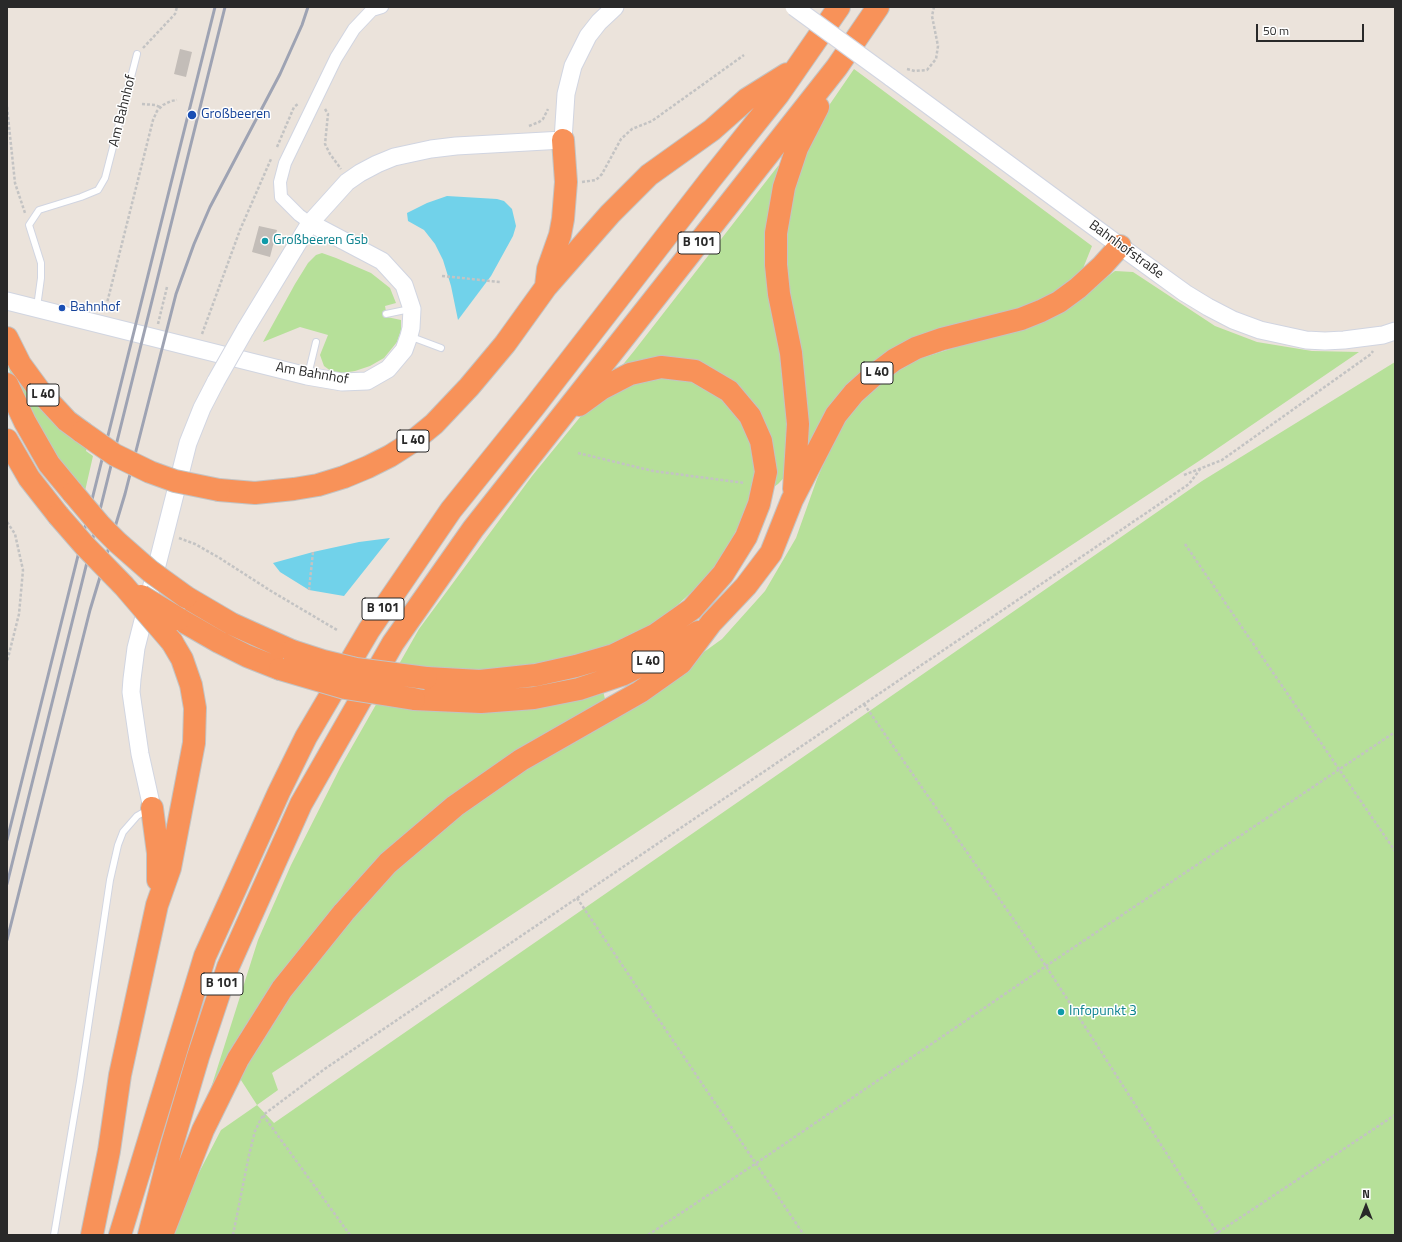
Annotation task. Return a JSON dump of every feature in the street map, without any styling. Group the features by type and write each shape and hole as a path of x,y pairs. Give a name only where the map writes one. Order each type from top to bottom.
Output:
{"highway":[{"name":"B 101","path":"120,1235 204,956 279,792 306,737 368,630 451,510 534,407 710,180 778,95 839,7"},
{"name":"B 101","path":"149,1235 171,1148 191,1080 228,967 301,804 393,643 473,529 837,67 878,7"},
{"path":"792,500 798,424 791,353 779,294 776,265 776,233 784,187 797,148 837,67"},
{"path":"546,287 610,214 649,175 712,130 747,99 797,68"},
{"name":"L 40","path":"10,344 20,364 42,394 67,421 115,455 150,472 175,481 219,490 255,492 294,489 318,485 344,477 390,456 412,442 434,424 452,407 505,344 546,287 548,269 560,235 563,219 566,182 563,140"},
{"name":"L 40","path":"7,440 29,478 58,515 85,546 124,586 219,642 247,656 280,669 345,688 414,699 481,702 534,698 579,689 624,674 669,651 711,623 746,586 771,553 792,500 836,415 854,393 894,360 916,348 942,339 1021,319 1059,302 1078,288 1102,266 1120,246"},
{"path":"7,384 25,422 49,464 73,493 100,525 117,542 150,571 186,598 232,624 292,650 323,661 385,674 426,678 480,681 536,675 576,666 614,655 655,635 692,609 723,574 746,537 759,504 766,472 761,441 750,416 730,391 695,371 661,367 630,374 601,389 560,418"},
{"path":"92,1235 109,1151 120,1075 157,905 170,868 193,753 195,732 195,708 191,685 182,660 172,642 124,586"},
{"path":"162,1235 204,1130 238,1059 282,989 344,912 388,863 455,806 521,760 640,692 681,663 711,623"},
{"path":"152,808 158,853 157,905"}],"main road":[{"name":"L 40","path":"563,140 566,94 574,66 588,36 599,22 615,7"},
{"name":"Bahnhofstraße","path":"794,7 896,73 1120,246 1208,308 1233,320 1260,330 1306,340 1325,341 1389,333"},
{"path":"152,808 140,754 131,692 132,678 136,648 188,443 202,408 216,381 310,223 347,182 366,170 394,157 431,149 456,146 563,140"},
{"name":"Am Bahnhof","path":"7,301 307,376 342,382 368,381 388,369 404,350 410,336 412,309 404,285 382,261 310,223"}],"street":[{"name":"Am Bahnhof","path":"310,223 299,215 281,197 280,182 285,163 336,58 354,29 372,10 382,7"}],"lane":[{"name":"Am Bahnhof","path":"29,225 39,210 85,196 98,190 105,178 137,54"},
{"path":"29,225 41,263 41,278 36,309"},
{"path":"386,314 412,309"},
{"path":"410,336 441,348"},
{"path":"307,376 316,342"},
{"path":"54,1235 80,1081 110,880 118,844 123,832 137,816 152,808"}],"path":[{"path":"137,54 175,14 177,7"},
{"path":"896,73 927,70 936,59 938,46 932,16 934,7"},
{"path":"589,182 596,180 602,174 621,139 632,129 652,121 744,55"},
{"path":"104,317 151,126 160,107 168,102 177,100"},
{"path":"524,127 539,122 543,118 546,114 549,102"},
{"path":"275,150 294,107 300,103 314,103 323,106 328,114 325,144 341,169"},
{"path":"142,104 160,107"},
{"path":"7,107 9,139 15,183 29,225"},
{"path":"200,340 240,230 272,158"},
{"path":"442,276 500,282"},
{"path":"156,330 167,287"},
{"path":"1184,475 1222,460 1350,370 1371,354 1389,333"},
{"path":"578,453 653,471 763,485"},
{"path":"233,1235 255,1131 263,1115 326,1068 1189,484 1201,468"},
{"path":"7,522 15,534 23,570 19,614 7,662"},
{"path":"165,533 195,544 337,630"},
{"path":"1185,544 1395,851"},
{"path":"309,590 312,552"},
{"path":"864,704 1046,966 1218,1234"},
{"path":"648,1235 756,1164 1046,966 1395,732"},
{"path":"577,898 804,1235"},
{"path":"263,1115 350,1235"},
{"path":"1214,1235 1218,1234 1395,1115"}],"green space":[{"path":"854,69 1092,246 1082,271 1067,285 1029,307 921,336 778,484 750,504 715,571 663,618 594,654 605,699 416,829 204,1110 258,940 291,865 341,766 419,629 532,476 634,351 778,166 802,157 819,120"},
{"path":"322,253 371,273 390,288 396,303 385,306 387,317 401,320 401,330 397,342 384,358 370,366 355,371 335,374 324,366 320,355 328,335 300,327 263,342 308,263 316,255"},
{"path":"1115,271 1133,272 1215,326 1257,342 1312,351 1359,352 1202,459 272,1073 278,1090 257,1105 239,1077 279,1007 352,915 424,843 516,774 661,683 722,639 765,591 796,538 817,479 841,423 882,381 918,359 960,346 1028,329 1061,312"},
{"path":"7,359 87,447 86,451 93,456 85,491 59,462 17,388 7,365"},
{"path":"1395,362 1395,1235 171,1235 176,1217 221,1130 257,1105 274,1123 1202,481"}],"water":[{"path":"447,196 497,199 504,201 512,209 516,226 513,236 491,276 458,320 451,286 443,260 435,244 424,230 408,221 407,213 427,203"},
{"path":"390,538 344,596 309,590 280,572 273,563 359,542"}],"building":[{"path":"180,49 192,52 186,77 174,74"},
{"name":"Großbeeren Gsb","path":"259,226 277,230 270,257 252,252"}],"railway":[{"path":"7,840 215,7"},
{"path":"7,884 225,7"},
{"path":"7,940 90,610 125,494 176,294 194,244 210,207 280,74 302,25 308,7"}],"place":[{"name":"Großbeeren","path":"192,115"},
{"name":"Großbeeren Gsb","path":"265,241"},
{"name":"Bahnhof","path":"62,308"},
{"name":"Infopunkt 3","path":"1061,1012"}]}
